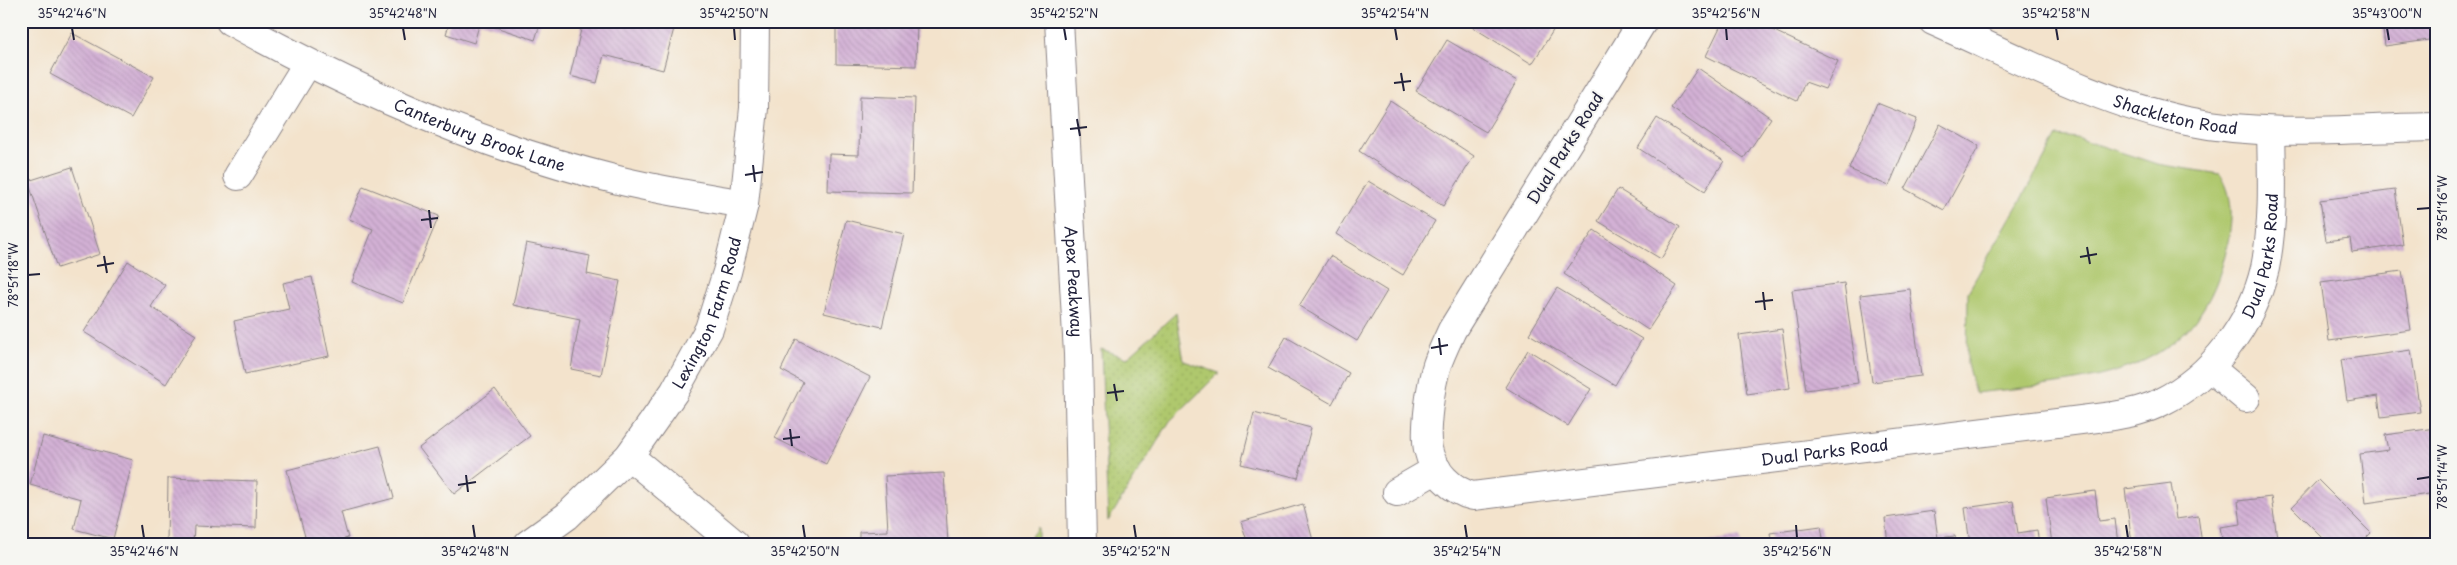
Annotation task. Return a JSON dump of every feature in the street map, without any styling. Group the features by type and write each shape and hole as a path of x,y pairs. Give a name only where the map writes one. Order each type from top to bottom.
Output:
{"street":[{"name":"Canterbury Brook Lane","path":"230,21 307,64 435,121 511,149 614,179 744,204"},
{"name":"Lexington Farm Road","path":"528,544 567,516 629,456 674,392 709,329 728,272 744,204 754,108 755,21"},
{"name":"Apex Peakway","path":"1058,21 1078,354 1082,544"},
{"name":"Dual Parks Road","path":"1642,21 1452,330 1436,366 1428,413 1428,449 1437,470 1450,487 1461,493 1473,496 2113,416 2160,403 2187,388 2210,368 2244,323 2264,268 2270,226 2271,130"},
{"name":"Shackleton Road","path":"1933,21 2086,88 2138,108 2188,121 2271,130 2436,127"},
{"path":"238,176 307,64"},
{"path":"2210,368 2246,398"},
{"path":"629,456 735,544"},
{"path":"1397,492 1437,470"}],"green space":[{"path":"2057,136 2077,138 2157,164 2220,174 2229,193 2231,213 2231,224 2225,255 2210,297 2188,328 2161,351 2128,367 2093,378 1975,393 1967,364 1968,292"},
{"path":"1176,313 1184,361 1219,373 1170,421 1108,521 1101,349 1127,358"},
{"path":"1038,527 1038,544 1025,544"}],"building":[{"path":"450,21 541,21 535,40 480,22 474,43 446,34"},
{"path":"583,21 676,21 663,70 604,55 597,83 570,76"},
{"path":"864,21 917,21 916,66 836,64 836,24 864,24"},
{"path":"1467,21 1559,21 1532,64 1466,23"},
{"path":"1723,21 1753,21 1838,61 1825,89 1805,82 1797,101 1706,56"},
{"path":"2382,21 2436,21 2436,39 2385,46"},
{"path":"72,33 154,77 131,118 50,74"},
{"path":"1447,40 1517,81 1486,132 1416,91"},
{"path":"1698,68 1771,118 1744,158 1671,108"},
{"path":"860,96 915,98 912,193 828,191 829,154 859,155"},
{"path":"1390,101 1474,156 1443,206 1359,151"},
{"path":"1877,103 1917,119 1889,186 1849,169"},
{"path":"1657,118 1724,161 1705,191 1638,148"},
{"path":"1940,124 1979,146 1944,210 1905,189"},
{"path":"72,167 100,254 57,268 28,181"},
{"path":"1368,181 1435,221 1403,275 1336,234"},
{"path":"363,186 439,216 403,303 352,282 373,229 349,219"},
{"path":"1618,189 1680,227 1661,259 1598,221"},
{"path":"2395,190 2403,245 2352,252 2350,238 2326,241 2320,200"},
{"path":"846,220 904,234 882,327 824,313"},
{"path":"1594,230 1677,286 1648,330 1564,274"},
{"path":"526,243 590,256 587,274 620,281 601,375 571,369 580,319 513,305"},
{"path":"1330,256 1387,291 1357,341 1299,306"},
{"path":"128,261 165,285 151,307 196,335 166,384 84,332"},
{"path":"2402,271 2411,330 2329,341 2321,282"},
{"path":"312,277 329,356 245,374 234,321 289,309 283,283"},
{"path":"1844,283 1858,383 1806,390 1792,290"},
{"path":"1557,288 1642,339 1615,385 1529,334"},
{"path":"1910,289 1921,376 1872,382 1860,295"},
{"path":"1782,329 1790,388 1747,394 1739,335"},
{"path":"1286,337 1349,373 1332,404 1268,368"},
{"path":"796,339 870,377 826,464 775,438 803,382 781,370"},
{"path":"1528,350 1591,389 1568,426 1505,387"},
{"path":"2411,350 2420,412 2381,417 2378,396 2347,401 2341,360"},
{"path":"495,389 530,436 454,494 419,448"},
{"path":"1254,413 1311,428 1298,478 1241,464"},
{"path":"2435,428 2436,493 2366,503 2360,454 2388,450 2385,435"},
{"path":"43,436 133,460 113,539 74,529 81,499 30,485"},
{"path":"380,446 394,498 341,512 348,538 326,544 307,544 287,470"},
{"path":"944,473 948,544 859,544 859,532 888,531 885,476"},
{"path":"168,478 257,481 256,528 194,526 193,544 167,544"},
{"path":"2318,480 2371,533 2360,544 2329,544 2292,507"},
{"path":"2171,483 2176,519 2198,516 2202,544 2132,544 2125,489"},
{"path":"2095,491 2099,521 2115,519 2118,544 2052,544 2046,498"},
{"path":"2271,497 2278,544 2223,544 2220,527 2241,524 2238,501"},
{"path":"2013,501 2018,533 2037,530 2039,544 1970,544 1965,508"},
{"path":"1303,504 1314,544 1248,544 1241,522"},
{"path":"1934,511 1938,538 1955,536 1956,544 1888,544 1885,518"},
{"path":"1821,526 1824,544 1772,544 1770,533"},
{"path":"1740,537 1741,544 1701,544 1701,543"}]}
